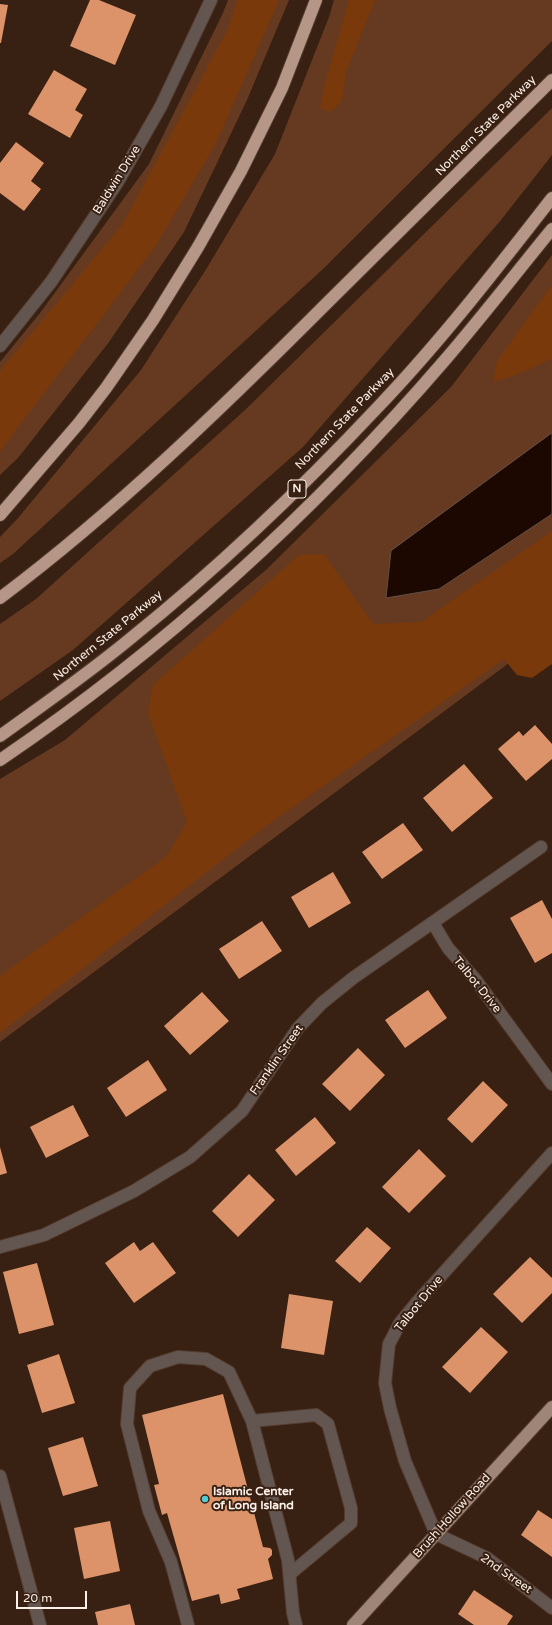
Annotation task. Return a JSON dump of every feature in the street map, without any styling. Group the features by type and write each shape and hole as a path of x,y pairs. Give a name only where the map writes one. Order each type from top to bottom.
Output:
{"highway":[{"path":"0,515 79,423 106,388 154,320 195,253 260,133 282,88 316,0"},
{"name":"Northern State Parkway","path":"0,598 91,524 156,467 217,410 280,350 552,80"},
{"name":"Northern State Parkway","path":"0,736 130,639 196,584 320,466 378,406 436,341 552,198"},
{"path":"0,760 96,690 169,631 221,588 297,517 374,438 445,360 552,228"}],"main road":[{"name":"Brush Hollow Road","path":"353,1625 552,1407"}],"street":[{"name":"Baldwin Drive","path":"0,346 51,282 117,183 161,106 210,0"},
{"name":"Franklin Street","path":"0,1247 44,1235 134,1191 190,1157 242,1111 298,1028 322,1003 353,978 541,846"},
{"name":"Talbot Drive","path":"433,923 448,948 475,979 552,1084"},
{"name":"Talbot Drive","path":"436,1534 405,1461 390,1408 385,1383 388,1344 400,1323 418,1301 552,1154"},
{"path":"188,1625 171,1562 149,1511 127,1424 130,1388 150,1366 178,1357 206,1359 230,1372 252,1421 288,1560 294,1625"},
{"path":"252,1421 316,1416 328,1424 351,1508 351,1523 290,1574"},
{"path":"0,1476 40,1625"},
{"name":"2nd Street","path":"436,1534 487,1558 552,1608"}],"shaded area":[{"path":"228,0 289,0 247,100 184,232 109,342 18,458 0,475 0,362 40,313 149,164"},
{"path":"238,0 279,0 216,143 155,247 0,451 0,371 122,225 227,31"},
{"path":"334,0 552,0 552,41 323,269 13,554 0,563 0,537 18,518 141,370 205,271 275,154 329,17"},
{"path":"349,0 375,0 346,72 342,101 330,112 320,108 324,87"},
{"path":"552,108 552,155 501,220 303,447 73,650 0,701 0,624 36,599 245,410"},
{"path":"552,255 552,631 0,1042 0,779 65,740 267,569 451,387"},
{"path":"552,285 552,359 516,375 493,382 497,361"},
{"path":"552,433 552,514 439,589 386,598 391,551"},
{"path":"552,531 552,664 532,678 517,675 504,659 266,826 0,1033 0,976 167,856 187,822 148,713 153,685 299,555 324,554 373,624 421,622"}],"building":[{"path":"90,0 99,0 136,15 115,65 70,46"},
{"path":"0,4 8,5 1,43 0,43"},
{"path":"54,70 87,89 75,110 83,115 70,138 28,114"},
{"path":"16,142 44,163 31,181 41,189 24,211 0,193 0,163"},
{"path":"535,725 552,744 552,759 526,781 498,749 519,731 523,736"},
{"path":"464,764 493,798 452,832 423,798"},
{"path":"403,823 423,850 382,879 362,852"},
{"path":"333,872 351,903 309,928 291,897"},
{"path":"542,900 552,919 552,953 535,963 510,918"},
{"path":"262,921 282,951 239,979 219,949"},
{"path":"428,990 447,1018 405,1048 385,1020"},
{"path":"202,992 229,1021 190,1055 164,1026"},
{"path":"358,1048 385,1075 350,1111 322,1084"},
{"path":"148,1060 167,1090 126,1117 107,1088"},
{"path":"483,1081 508,1105 472,1143 447,1119"},
{"path":"73,1105 89,1136 46,1158 30,1127"},
{"path":"315,1117 336,1143 296,1176 275,1150"},
{"path":"0,1147 7,1173 0,1175"},
{"path":"419,1149 446,1176 409,1213 382,1187"},
{"path":"249,1174 275,1200 238,1237 212,1211"},
{"path":"367,1227 391,1248 360,1283 335,1261"},
{"path":"134,1242 140,1251 153,1242 176,1273 134,1303 105,1263"},
{"path":"530,1257 552,1278 552,1293 522,1323 493,1294"},
{"path":"37,1263 54,1325 19,1334 3,1272"},
{"path":"289,1294 333,1301 324,1355 281,1348"},
{"path":"481,1327 508,1352 470,1393 442,1367"},
{"path":"59,1354 75,1403 42,1413 27,1365"},
{"name":"Islamic Center of Long Island","path":"223,1394 263,1547 270,1548 272,1550 272,1555 268,1559 273,1579 237,1589 240,1599 221,1604 219,1594 192,1601 167,1513 162,1515 154,1485 159,1484 142,1415"},
{"path":"83,1437 98,1486 63,1496 48,1448"},
{"path":"538,1510 552,1519 552,1557 521,1535"},
{"path":"110,1521 120,1571 84,1579 74,1528"},
{"path":"474,1590 513,1616 507,1625 474,1625 458,1614"},
{"path":"130,1604 135,1625 98,1625 95,1612"}],"place":[{"name":"Islamic Center of Long Island","path":"205,1499"}]}
